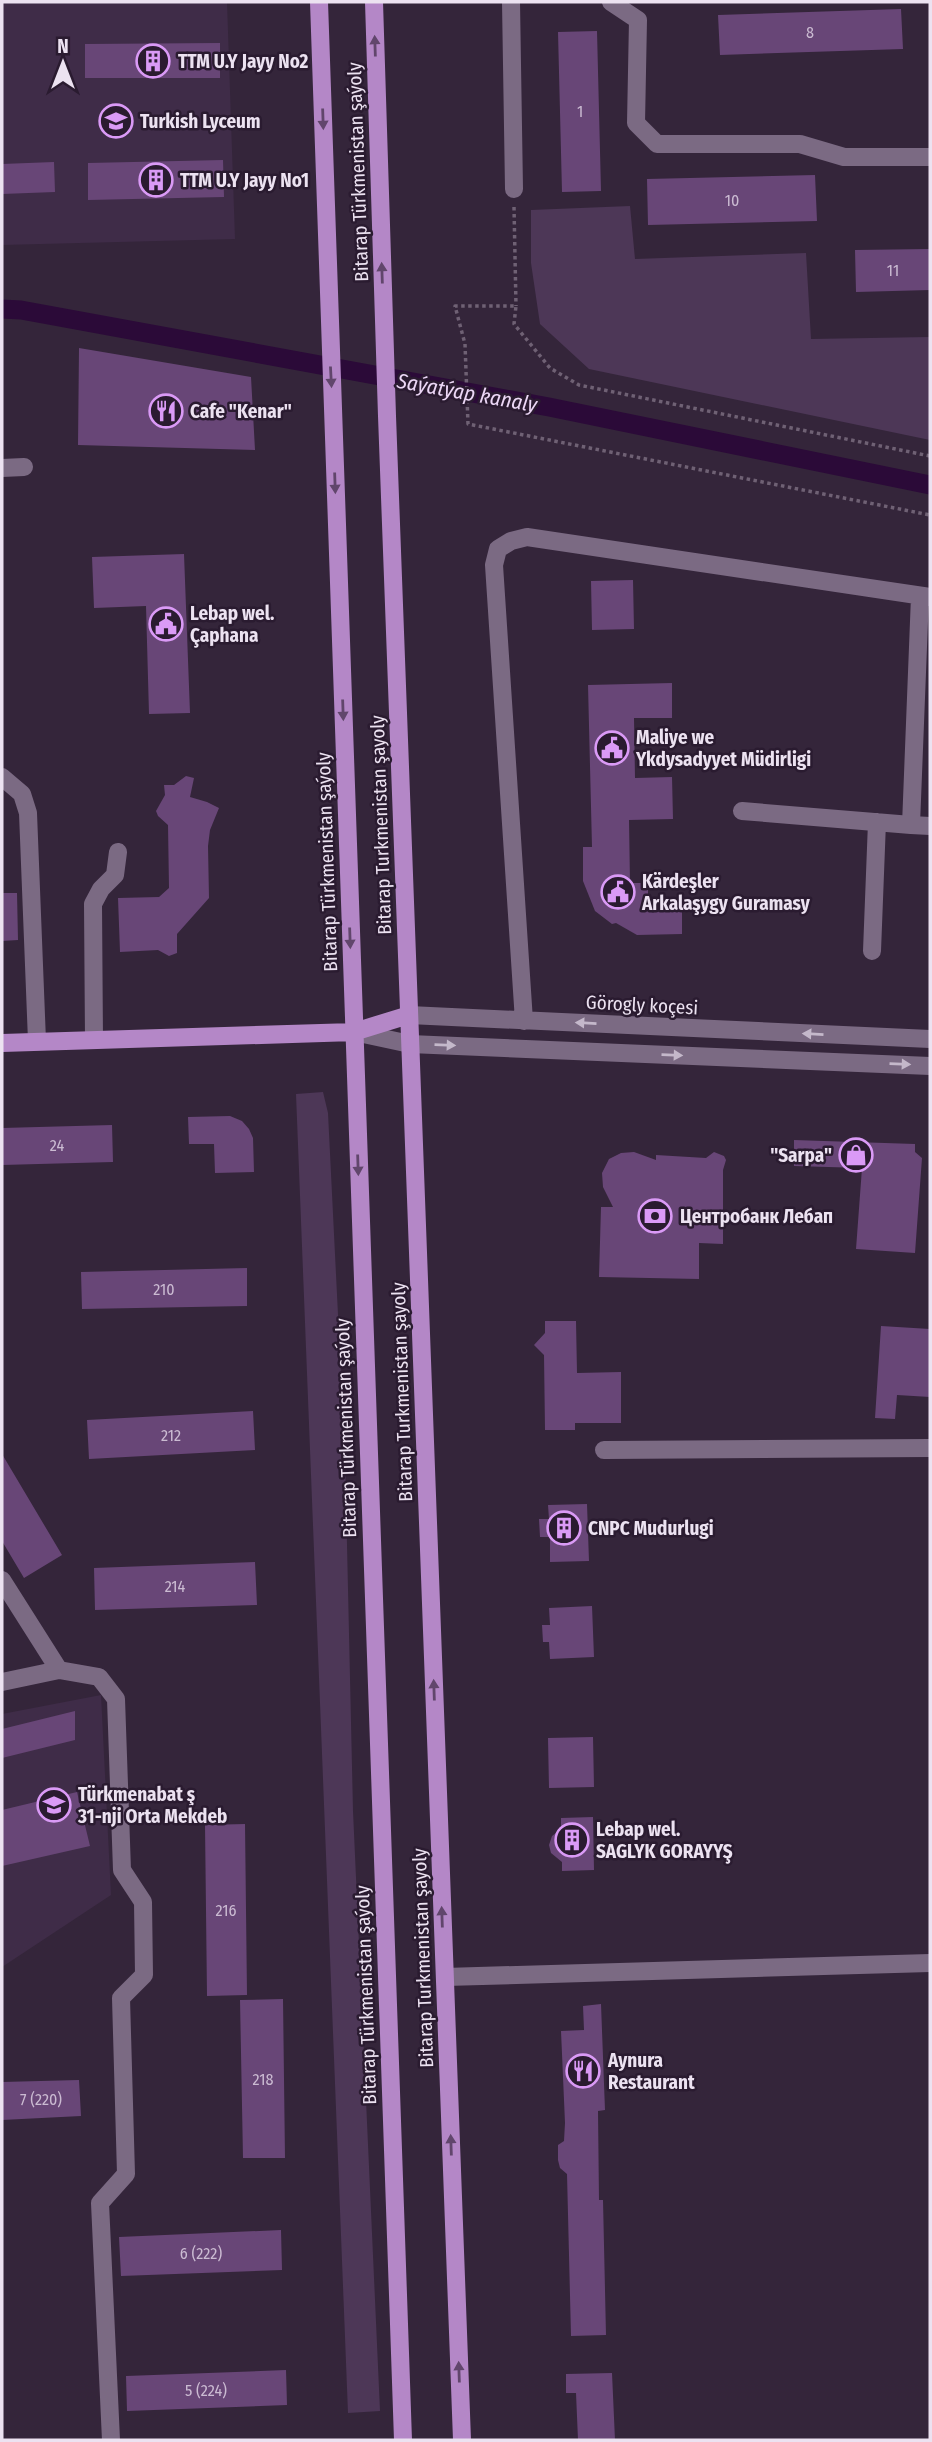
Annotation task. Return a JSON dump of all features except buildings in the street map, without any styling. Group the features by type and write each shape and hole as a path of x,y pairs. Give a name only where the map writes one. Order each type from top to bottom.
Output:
{"main road":[{"name":"Bitarap Türkmenistan şaýoly","path":"319,2 402,2440"},
{"name":"Bitarap Türkmenistan şaýoly","path":"374,2 385,341"},
{"name":"Bitarap Turkmenistan şayoly","path":"385,341 462,2440"},
{"name":"Görogly koçesi","path":"2,1042 354,1031 409,1015"}],"street":[{"path":"510,2 513,189"},
{"path":"611,2 638,20 636,123 657,144 800,144 844,157 930,158"},
{"path":"2,468 24,467"},
{"path":"524,1021 494,565 498,549 511,541 527,537 925,597 911,825"},
{"path":"2,777 22,794 28,813 37,1041"},
{"path":"742,811 930,825"},
{"path":"872,951 877,822"},
{"path":"94,1040 93,904 101,889 116,875 118,852"},
{"name":"Görogly koçesi","path":"409,1015 930,1039"},
{"name":"Görogly koçesi","path":"354,1031 410,1044 930,1066"},
{"path":"604,1450 930,1448"},
{"path":"2,1580 59,1670"},
{"path":"2,1682 59,1670 99,1677 116,1699 122,1870 143,1902 144,1975 121,1998 126,2174 100,2203 111,2440"},
{"path":"444,1977 930,1963"}],"path":[{"path":"513,189 516,306 514,324 550,368 579,385 930,456"},
{"path":"516,306 456,306 465,344 468,424 930,515"}],"shaded area":[{"name":"Turkish Lyceum","path":"2,2 227,2 235,239 2,245"},
{"path":"630,206 635,259 806,253 811,339 930,337 930,440 589,369 540,324 531,263 531,210"},
{"path":"323,1092 328,1113 345,1456 353,1811 380,2411 348,2413 296,1094"},
{"name":"Türkmenabat ş 31-nji Orta Mekdeb","path":"101,1695 111,1895 2,1967 2,1714"}],"waterway":[{"name":"Saýatýap kanaly","path":"2,309 21,310 549,407 930,485"}],"place":[{"name":"TTM U.Y Jayy No2","path":"153,61"},
{"name":"Turkish Lyceum","path":"116,121"},
{"name":"TTM U.Y Jayy No1","path":"156,180"},
{"name":"Cafe \"Kenar\"","path":"166,411"},
{"name":"Lebap wel. Çaphana","path":"166,624"},
{"name":"Maliye we Ykdysadyyet Müdirligi","path":"612,748"},
{"name":"Kärdeşler Arkalaşygy Guramasy","path":"618,892"},
{"name":"\"Sarpa\"","path":"856,1155"},
{"name":"Центробанк Лебап","path":"655,1216"},
{"name":"CNPC Mudurlugi","path":"564,1528"},
{"name":"Türkmenabat ş 31-nji Orta Mekdeb","path":"54,1805"},
{"name":"Lebap wel. SAGLYK GORAYYŞ","path":"572,1840"},
{"name":"Aynura Restaurant","path":"583,2071"}]}
